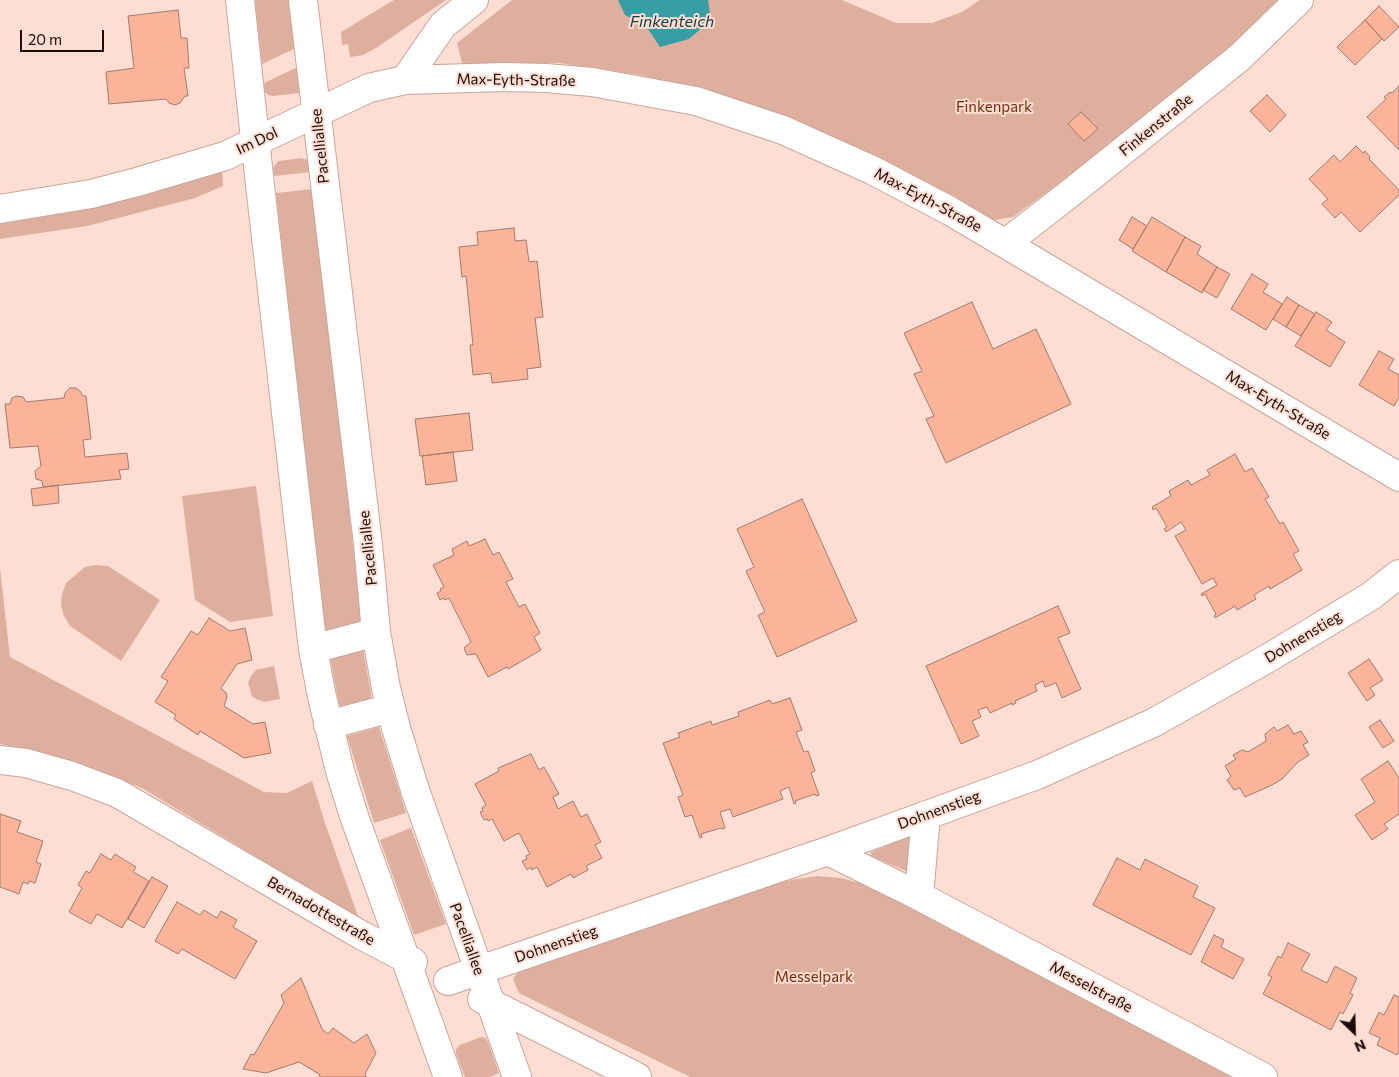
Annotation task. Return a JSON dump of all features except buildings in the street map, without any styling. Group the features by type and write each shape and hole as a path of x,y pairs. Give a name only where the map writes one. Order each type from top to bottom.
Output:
{"street":[{"path":"240,0 313,649 328,725 354,816 448,1077"},
{"name":"Pacelliallee","path":"303,0 367,534 376,632 391,708 417,799 517,1077"},
{"path":"405,80 443,25 474,0"},
{"name":"Finkenstraße","path":"1006,242 1068,195 1239,58 1299,0"},
{"name":"Max-Eyth-Straße","path":"405,80 504,77 592,82 696,102 782,130 872,170 1006,242 1399,478"},
{"name":"Im Dol","path":"0,209 91,194 225,156 369,88 405,80"},
{"name":"Dohnenstieg","path":"448,981 828,851 1037,775 1153,723 1270,657 1371,596 1399,574"},
{"path":"313,649 376,632"},
{"path":"328,725 391,708"},
{"name":"Bernadottestraße","path":"0,760 26,763 72,776 117,793 362,935 491,1004 637,1077"},
{"path":"920,896 926,815"},
{"name":"Messelstraße","path":"828,851 920,896 1263,1077"}],"green space":[{"path":"255,0 293,0 298,47 262,64"},
{"path":"394,0 446,0 376,48 363,55 350,57 348,44 342,45 341,32"},
{"name":"Finkenpark","path":"512,0 842,0 896,23 932,23 962,12 980,0 1282,0 1257,26 1169,102 1013,217 988,221 809,127 730,97 640,75 559,63 512,63 463,67 457,43"},
{"path":"300,66 301,89 299,93 273,96 265,92 264,83"},
{"path":"302,158 309,161 311,172 274,176 273,168 278,161"},
{"path":"222,170 223,186 195,198 87,226 0,239 0,224 82,210 143,195"},
{"path":"313,189 362,626 325,635 276,193"},
{"path":"256,486 273,616 230,622 195,600 182,496"},
{"path":"96,565 108,566 160,600 121,661 70,626 64,616 61,605 66,583 85,567"},
{"path":"0,568 10,657 264,792 287,793 312,781 359,919 142,788 72,761 0,744"},
{"path":"363,649 372,699 340,708 330,657"},
{"path":"274,666 280,699 264,702 256,699 252,696 248,683 251,676 256,670"},
{"path":"379,727 406,813 374,823 347,736"},
{"path":"411,828 446,924 414,935 380,840"},
{"path":"908,837 911,839 908,869 906,871 871,856 871,852"},
{"name":"Messelpark","path":"817,876 841,878 870,886 1238,1077 690,1077 519,993 513,979 519,970 772,883"},
{"path":"481,1037 486,1038 488,1042 499,1073 490,1077 465,1077 456,1054 456,1049 460,1045"}],"water":[{"name":"Finkenteich","path":"618,0 708,0 711,20 689,39 660,47 646,26 625,15"}]}
